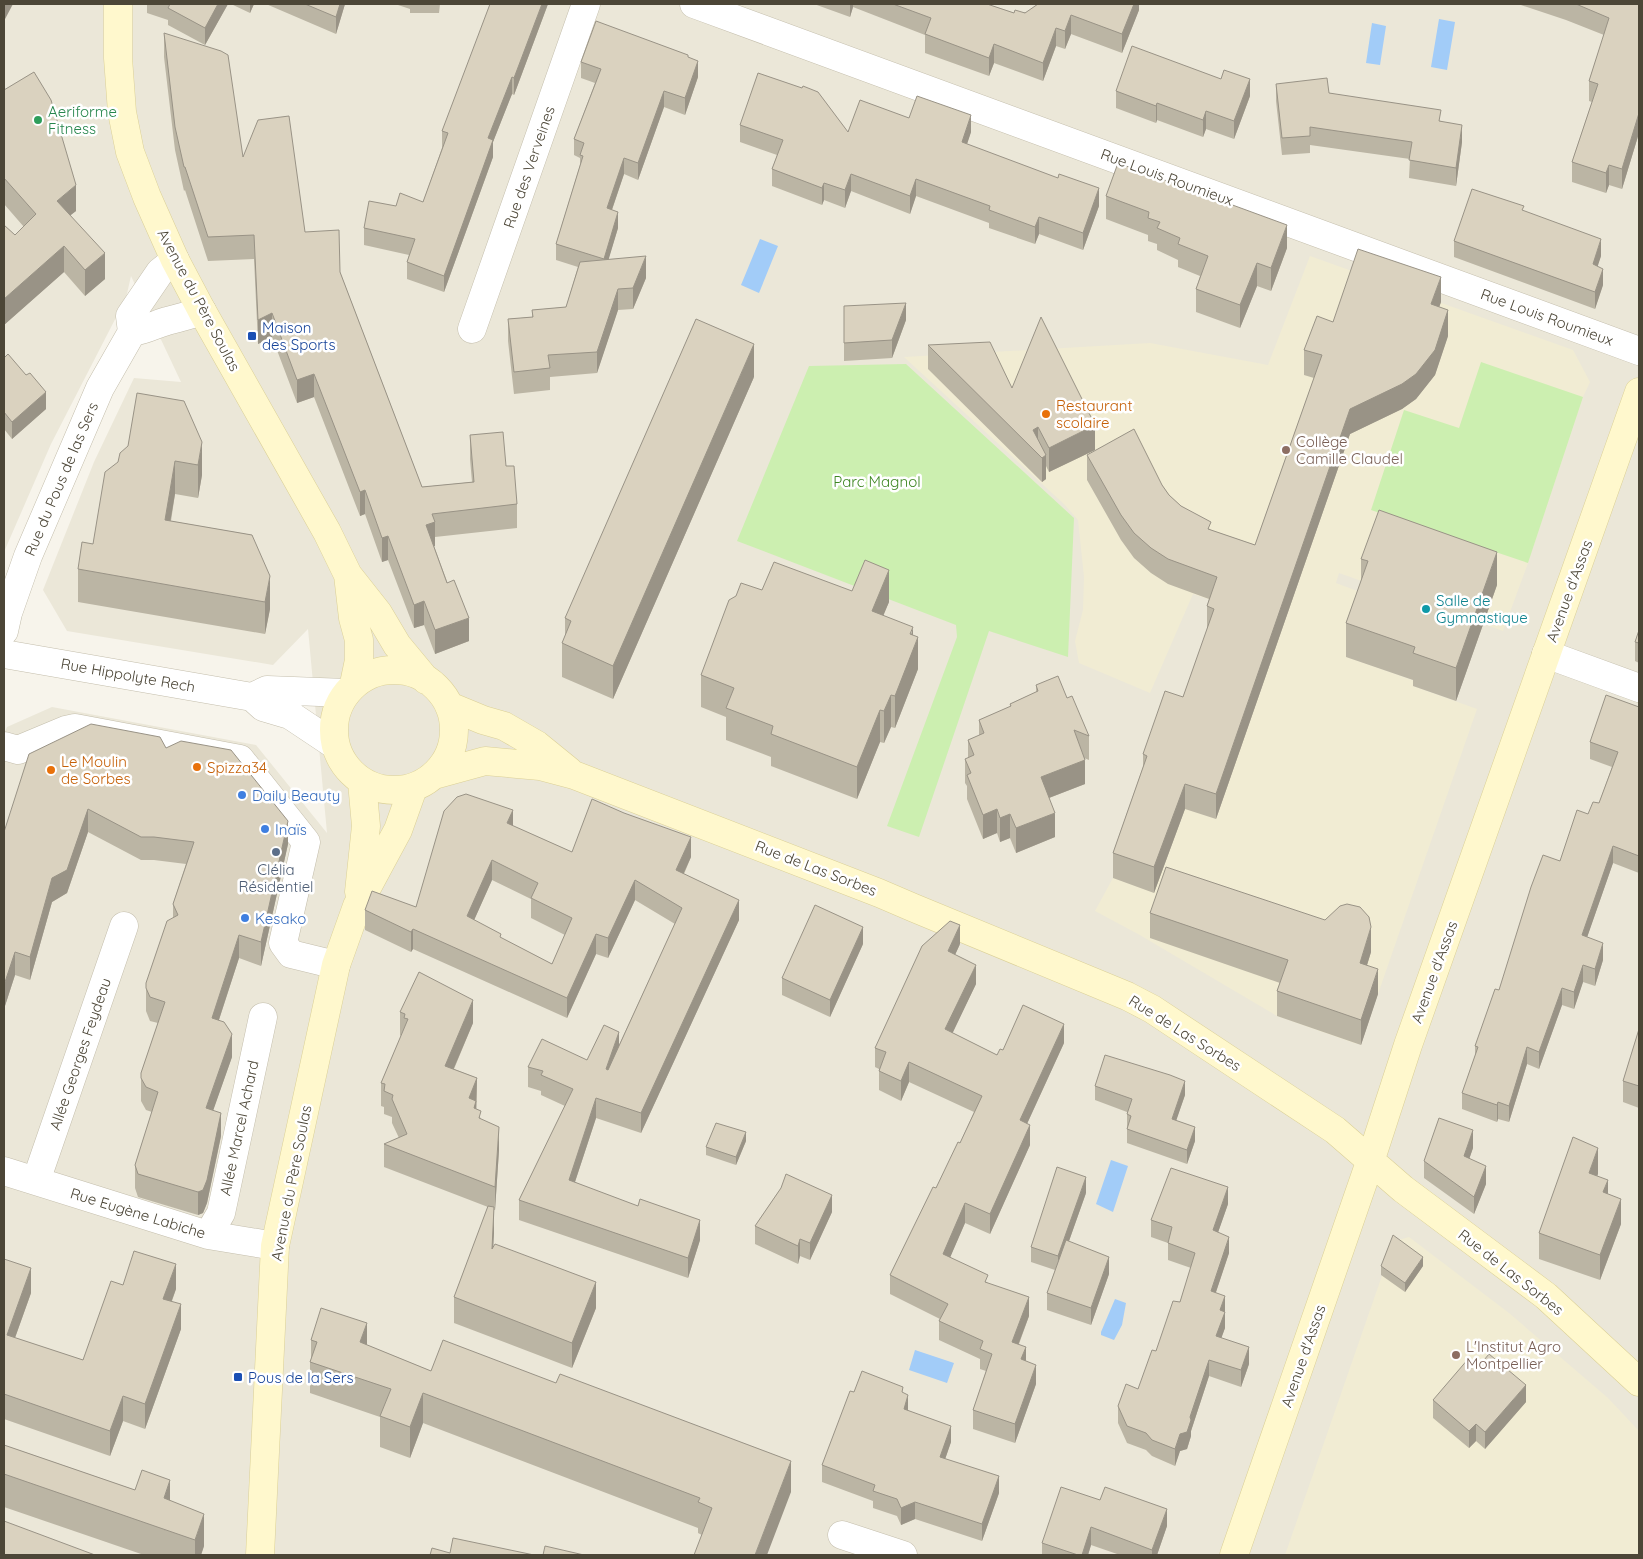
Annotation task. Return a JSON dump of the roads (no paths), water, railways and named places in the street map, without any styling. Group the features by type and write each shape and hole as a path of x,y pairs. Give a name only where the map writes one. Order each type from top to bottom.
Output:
{"street":[{"name":"Avenue du Père Soulas","path":"118,4 118,58 122,112 130,152 147,197 202,311 328,532 348,575 378,613 397,645 426,680"},
{"name":"Rue des Verveines","path":"472,329 586,4"},
{"name":"Rue Louis Roumieux","path":"694,4 1639,351"},
{"name":"Rue du Pous de las Sers","path":"4,631 8,613 28,556 96,397 132,332 130,316 160,272 176,260"},
{"path":"132,332 144,330 202,311"},
{"name":"Avenue d'Assas","path":"1234,1555 1370,1162 1404,1056 1639,392"},
{"name":"Avenue du Père Soulas","path":"348,575 353,618 359,640 359,660 350,689"},
{"name":"Rue Hippolyte Rech","path":"4,654 252,697 263,707 290,715 335,745"},
{"path":"1546,654 1639,688"},
{"path":"389,670 408,672 426,680 439,691 449,706 453,724 453,743 446,760 424,781 395,791 378,789 362,782 350,772 341,759 335,745 334,727 337,709 350,689 370,675 389,670"},
{"name":"Rue Hippolyte Rech","path":"252,697 267,690 350,689"},
{"name":"Rue de Las Sorbes","path":"449,706 483,720 504,726 537,744 574,775"},
{"path":"4,746 18,750 75,728 240,758 306,842 283,943 291,954 336,965"},
{"name":"Rue de Las Sorbes","path":"424,781 485,761 540,766 574,775 879,893 1127,996 1152,1009 1334,1130 1403,1189 1546,1296 1639,1382"},
{"name":"Avenue du Père Soulas","path":"260,1555 276,1246 336,965 357,906 424,781"},
{"name":"Avenue du Père Soulas","path":"357,906 366,826 362,782"},
{"name":"Allée Georges Feydeau","path":"36,1181 124,926"},
{"name":"Allée Marcel Achard","path":"208,1235 221,1213 263,1017"},
{"name":"Rue Eugène Labiche","path":"4,1171 208,1235 276,1246"},
{"path":"842,1535 903,1555"}],"water":[{"path":"1439,19 1455,22 1447,70 1431,67"},
{"path":"1372,23 1386,26 1380,65 1366,63"},
{"path":"760,239 778,246 759,293 741,285"},
{"path":"1111,1160 1128,1166 1113,1212 1096,1204"},
{"path":"1115,1299 1126,1303 1122,1325 1114,1340 1101,1335 1101,1332"},
{"path":"915,1350 954,1363 947,1383 909,1370"}],"place":[{"name":"Aeriforme Fitness","path":"38,120"},
{"name":"Maison des Sports","path":"252,336"},
{"name":"Restaurant scolaire","path":"1046,414"},
{"name":"Collège Camille Claudel","path":"1286,450"},
{"name":"Salle de Gymnastique","path":"1426,609"},
{"name":"Spizza34","path":"197,767"},
{"name":"Le Moulin de Sorbes","path":"51,770"},
{"name":"Daily Beauty","path":"242,795"},
{"name":"Inaïs","path":"265,829"},
{"name":"Clélia Résidentiel","path":"276,852"},
{"name":"Kesako","path":"245,918"},
{"name":"L'Institut Agro Montpellier","path":"1456,1355"},
{"name":"Pous de la Sers","path":"238,1377"}],"park label":[{"name":"Parc Magnol","path":"877,481"}]}
